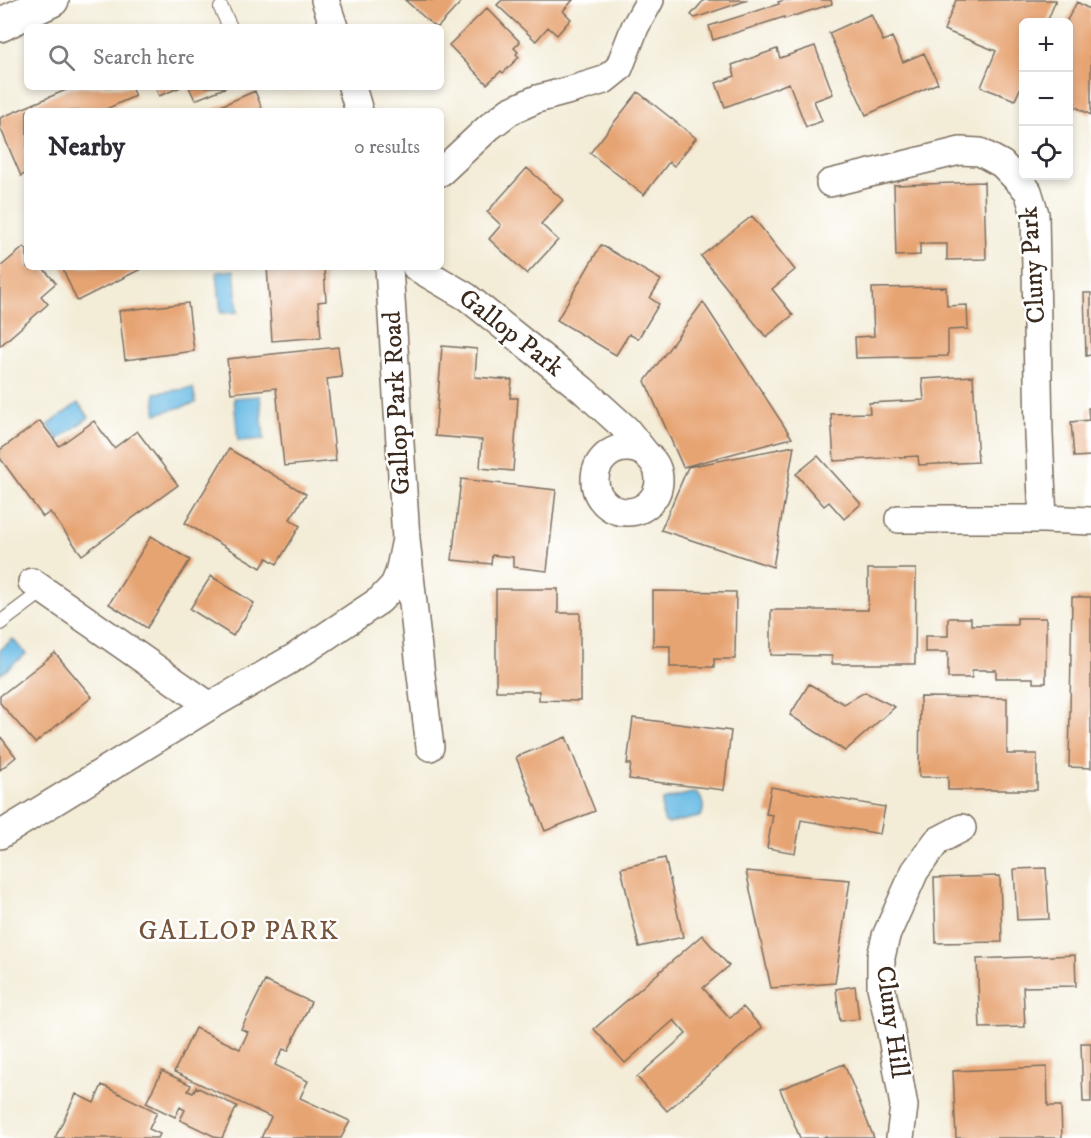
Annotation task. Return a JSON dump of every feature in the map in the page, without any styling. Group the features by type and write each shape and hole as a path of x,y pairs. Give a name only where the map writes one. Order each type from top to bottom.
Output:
{"highway":[{"path":"0,25 50,2"}],"street":[{"path":"325,0 333,24"},
{"path":"444,169 489,127 510,111 537,99 604,80 619,68 635,27 650,0"},
{"path":"353,90 358,108"},
{"name":"Cluny Park","path":"830,183 960,151 973,151 980,152 1002,164 1028,191 1035,214 1043,519"},
{"name":"Gallop Park Road","path":"389,270 406,539 430,747"},
{"name":"Gallop Park","path":"421,270 467,297 583,390 626,429 654,462 659,473 660,484 657,494 648,505 637,511 623,512 611,508 600,497 595,483 600,461 609,439 610,427 600,406"},
{"path":"600,461 611,452 622,449 634,449 646,454"},
{"path":"899,519 1091,521"},
{"name":"Gallop Park Road","path":"0,836 210,706 295,657 380,600 394,585 399,573 406,539"},
{"path":"38,586 210,706"},
{"name":"Cluny Hill","path":"900,1138 903,1106 881,987 881,957 886,936 915,871 937,841 962,828"}],"lane":[{"path":"221,8 229,24"},
{"path":"0,623 38,586"}],"water":[{"path":"234,270 238,312 221,313 217,272"},
{"path":"193,388 196,403 156,414 155,393"},
{"path":"260,396 264,439 238,441 234,398"},
{"path":"78,403 89,417 58,440 48,425"},
{"path":"13,639 26,654 0,675 0,650"},
{"path":"692,793 698,794 701,799 703,809 701,815 666,823 662,812 663,800"}],"building":[{"path":"405,0 463,0 441,24 432,24"},
{"path":"502,0 573,0 563,11 571,19 557,35 548,27 536,41 497,5"},
{"path":"704,0 748,0 695,18 691,15"},
{"path":"831,0 832,4 713,40 709,26 779,4 778,2"},
{"path":"956,0 1056,0 1049,18 1019,18 1019,91 1015,100 981,87 996,51 944,30"},
{"path":"1077,2 1091,10 1091,115 1073,106 1073,18 1068,18"},
{"path":"487,8 520,42 514,48 519,57 503,73 501,71 487,84 449,45"},
{"path":"871,14 883,41 892,37 903,62 924,53 938,83 866,115 829,33"},
{"path":"815,46 833,94 814,101 822,121 806,127 789,83 725,107 716,83 735,76 732,65 777,49 780,58"},
{"path":"66,90 132,90 135,96 109,108 24,108 24,174 21,176 0,127 0,118"},
{"path":"156,90 174,90 159,96"},
{"path":"190,90 220,90 195,100"},
{"path":"255,91 262,108 216,108"},
{"path":"638,92 696,138 674,166 669,162 644,195 590,153"},
{"path":"527,168 563,200 541,224 558,240 527,274 489,239 501,225 487,212"},
{"path":"984,182 986,259 947,260 947,244 920,244 920,255 896,256 894,185"},
{"path":"752,216 795,270 772,289 793,315 766,337 701,256"},
{"path":"601,245 661,280 650,298 659,304 638,339 629,334 616,355 557,320"},
{"path":"24,247 24,270 45,270 56,283 41,296 48,304 0,346 0,267"},
{"path":"63,270 139,270 77,301"},
{"path":"267,270 324,270 326,301 318,302 321,337 272,341"},
{"path":"946,287 947,306 967,305 968,329 948,330 948,356 856,358 855,337 874,336 872,288"},
{"path":"1084,293 1091,293 1091,355 1086,356"},
{"path":"703,302 792,438 683,467 645,381"},
{"path":"188,303 194,351 125,360 119,311"},
{"path":"442,346 477,349 475,377 512,380 510,398 518,398 513,471 480,468 482,440 435,436"},
{"path":"338,347 342,377 327,379 336,461 284,466 276,388 231,393 227,359"},
{"path":"973,376 978,462 919,465 918,456 834,461 831,414 870,413 869,403 924,400 922,379"},
{"path":"1088,408 1091,408 1091,456 1074,457 1071,422 1089,420"},
{"path":"40,421 59,446 94,421 114,448 137,431 178,485 82,555 50,512 43,517 0,458 0,450"},
{"path":"794,446 773,567 661,530 688,467"},
{"path":"229,449 306,494 290,519 300,526 277,564 267,558 261,568 185,523"},
{"path":"818,456 861,504 844,519 829,502 824,506 796,474"},
{"path":"461,479 556,490 547,571 513,567 513,557 492,555 491,564 452,560"},
{"path":"151,536 190,560 147,628 109,604"},
{"path":"868,569 916,569 915,664 832,664 832,656 771,655 771,610 868,610"},
{"path":"211,576 254,603 233,636 190,609"},
{"path":"496,589 558,589 558,613 580,613 580,701 539,700 539,691 496,691"},
{"path":"653,591 736,592 735,659 714,659 714,667 670,667 670,646 653,646"},
{"path":"1072,597 1091,597 1091,768 1069,767"},
{"path":"948,618 971,618 971,625 1017,625 1017,618 1046,618 1046,683 1033,683 1033,678 996,678 996,670 972,670 972,678 948,678 948,652 925,652 925,636 948,636"},
{"path":"55,653 92,697 35,743 0,703 0,696"},
{"path":"809,684 844,704 865,692 895,707 845,751 790,715"},
{"path":"920,697 1007,698 1007,754 1037,754 1037,790 948,790 948,777 919,777"},
{"path":"633,718 731,731 724,790 629,779 631,764 627,764"},
{"path":"0,736 16,757 0,770"},
{"path":"566,737 595,811 545,831 516,757"},
{"path":"771,787 885,807 880,834 801,820 795,853 767,848 773,815 766,814"},
{"path":"665,858 683,937 639,947 621,868"},
{"path":"1046,868 1049,919 1017,920 1014,869"},
{"path":"746,871 850,880 835,983 771,988"},
{"path":"1000,876 1002,942 936,943 934,878"},
{"path":"702,935 729,966 703,988 730,1018 743,1007 762,1028 667,1111 637,1077 686,1034 674,1020 625,1063 594,1029"},
{"path":"1075,955 1076,986 1023,987 1025,1027 980,1028 977,959"},
{"path":"265,981 311,1002 288,1051 283,1049 275,1065 308,1081 300,1098 350,1121 341,1138 261,1138 271,1117 174,1072 195,1028 240,1049 248,1032 241,1029"},
{"path":"855,986 859,1019 840,1021 836,989"},
{"path":"1081,1043 1091,1043 1091,1102 1083,1102"},
{"path":"844,1064 874,1138 826,1138 826,1136 800,1138 780,1089"},
{"path":"1047,1067 1048,1106 1061,1106 1062,1138 956,1138 953,1071"},
{"path":"162,1071 191,1085 188,1091 193,1093 196,1087 237,1106 222,1138 180,1120 185,1110 180,1107 175,1117 146,1103"},
{"path":"102,1085 157,1112 149,1129 160,1134 158,1138 55,1138 76,1094 94,1103"}],"district":[{"name":"GALLOP PARK","path":"239,931"}]}
